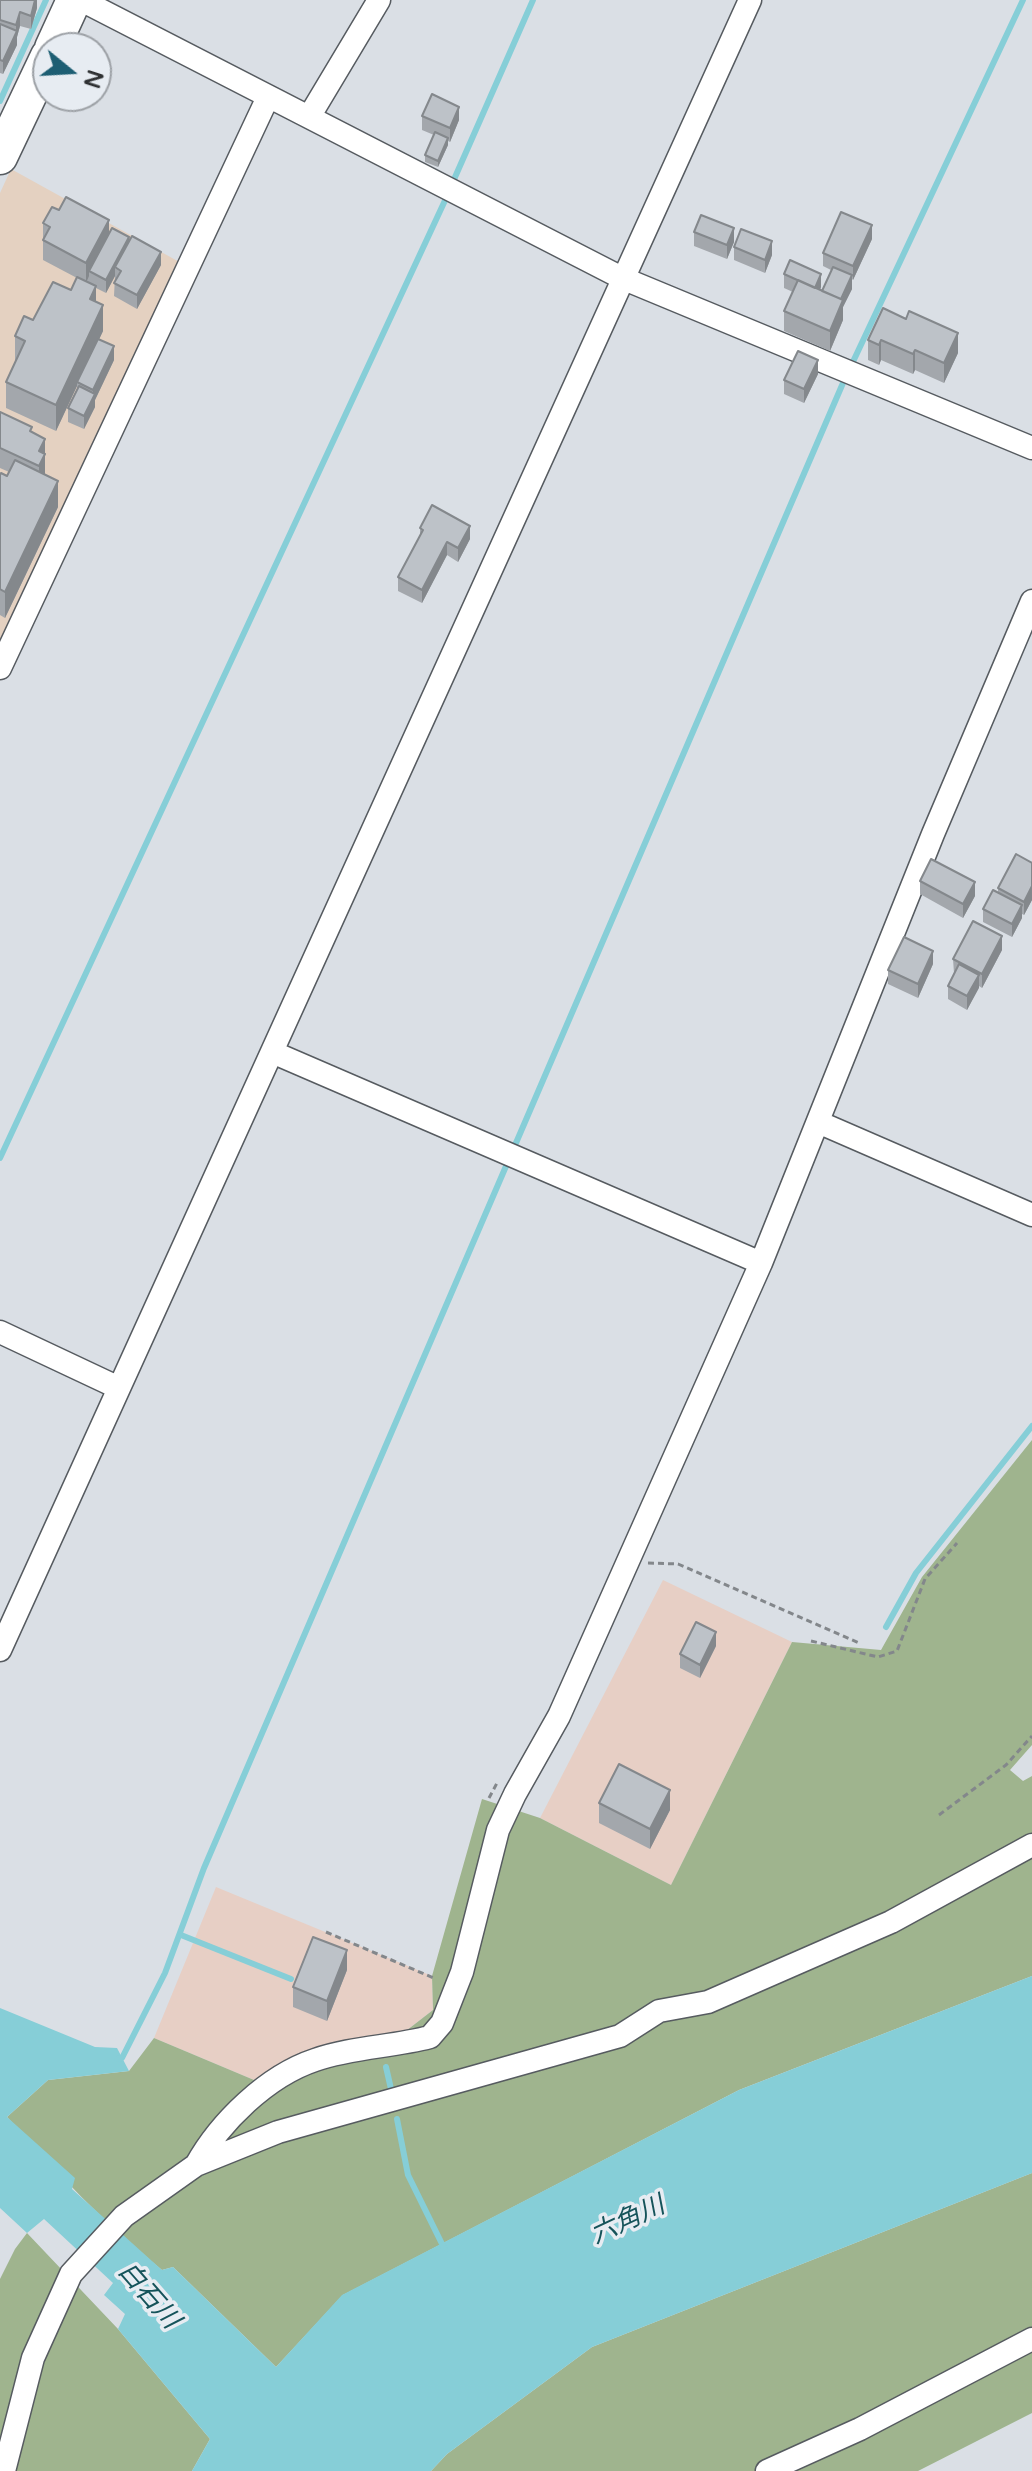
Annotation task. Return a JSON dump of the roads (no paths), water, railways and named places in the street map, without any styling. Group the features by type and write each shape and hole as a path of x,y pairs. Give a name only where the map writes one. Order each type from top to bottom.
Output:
{"main road":[{"path":"59,32 74,0"},
{"path":"0,157 32,90"}],"street":[{"path":"81,0 622,278 1032,448"},
{"path":"309,117 379,0"},
{"path":"0,1650 750,0"},
{"path":"0,668 268,97"},
{"path":"196,2165 204,2150 261,2089 313,2060 430,2037 442,2023 462,1972 498,1830 559,1716 761,1263 933,834 1032,601"},
{"path":"272,1052 761,1263"},
{"path":"818,1122 1032,1215"},
{"path":"0,1332 119,1388"},
{"path":"4,2471 33,2358 71,2274 124,2216 196,2165 278,2132 620,2036 659,2011 708,2002 891,1922 1032,1845"},
{"path":"767,2471 860,2429 1032,2339"}],"water":[{"path":"1032,1976 1032,2173 592,2347 447,2454 431,2471 192,2471 210,2439 118,2329 125,2314 104,2295 113,2283 44,2219 27,2233 0,2208 0,2008 95,2047 117,2048 129,2071 48,2080 7,2117 75,2178 72,2189 162,2270 173,2267 276,2367 342,2295 739,2090"}],"waterway":[{"path":"0,101 46,0"},
{"path":"452,184 533,0"},
{"path":"851,366 1023,0"},
{"path":"0,1158 448,194"},
{"path":"117,2059 122,2058 165,1973 204,1868 846,376"},
{"path":"886,1627 916,1573 1032,1426"},
{"path":"181,1935 291,1979"},
{"path":"386,2067 391,2089"},
{"path":"397,2119 408,2175 445,2250"}],"water label":[{"name":"六角川","path":"628,2221"},
{"name":"白石川","path":"148,2296"}]}
